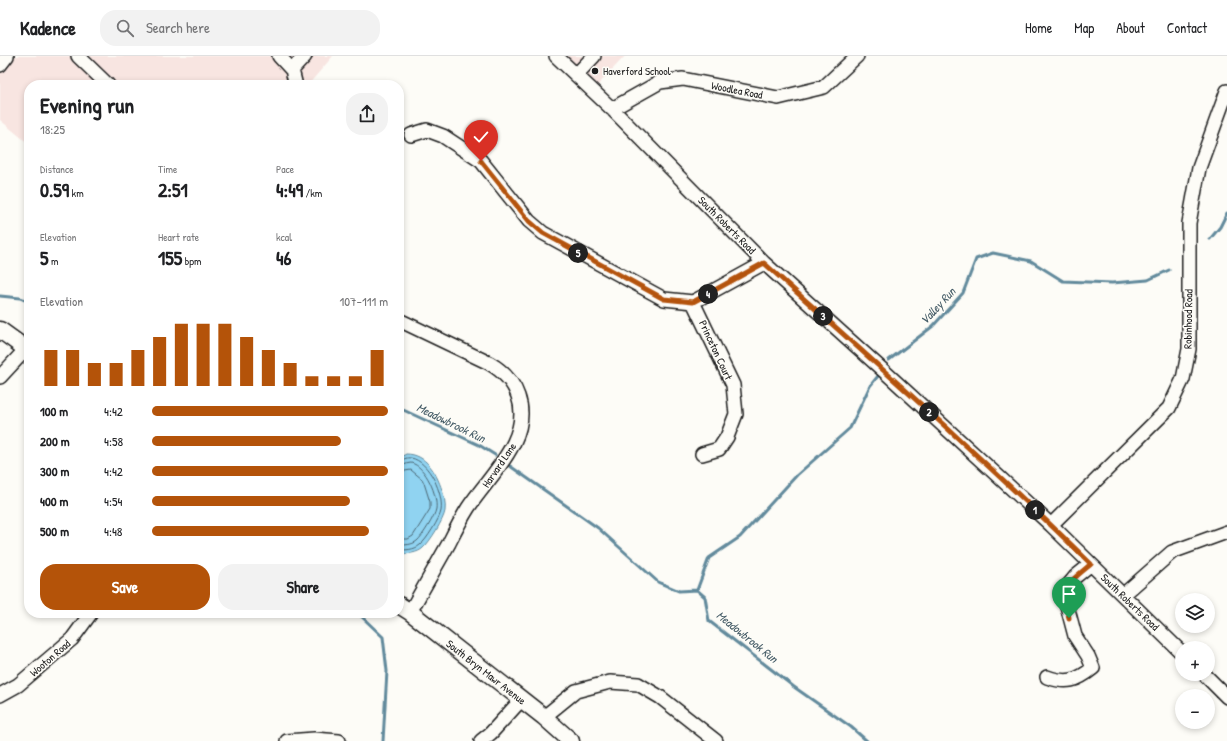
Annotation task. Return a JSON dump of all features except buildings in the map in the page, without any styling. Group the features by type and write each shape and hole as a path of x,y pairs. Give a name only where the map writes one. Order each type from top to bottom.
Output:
{"main road":[{"path":"0,330 24,348"},
{"name":"South Bryn Mawr Avenue","path":"405,609 544,717 571,741"}],"street":[{"path":"0,65 7,56"},
{"path":"78,56 103,80"},
{"path":"279,56 292,70 294,80"},
{"path":"292,70 305,56"},
{"name":"South Roberts Road","path":"556,56 612,109 764,263 1051,525 1175,646"},
{"path":"576,75 594,56"},
{"name":"Woodlea Road","path":"612,109 660,82 683,79 778,98 824,87 857,56"},
{"name":"Robinhood Road","path":"1051,525 1168,408 1183,379 1189,349 1188,223 1199,168 1227,91"},
{"path":"411,135 427,130 443,136 481,161 529,221 543,233 664,299 693,302 764,263"},
{"name":"Princeton Court","path":"693,302 732,385 736,414 727,437 719,449 702,454"},
{"name":"Harvard Lane","path":"404,322 502,372 510,380 516,391 522,412 521,428 515,441 468,508 405,609"},
{"path":"0,377 24,353"},
{"path":"1123,595 1172,552 1227,532"},
{"path":"1046,677 1058,681 1072,681 1085,675 1093,668 1088,656 1075,636 1066,602 1066,588 1075,577 1091,564"},
{"name":"Wooton Road","path":"0,695 18,685 72,639 87,618"},
{"path":"1211,681 1227,697"},
{"path":"544,717 576,691 610,682 638,684 660,697 716,741"},
{"path":"481,741 491,733 521,700"},
{"path":"287,741 314,739 339,741"}],"shaded area":[{"path":"0,56 333,56 312,80 24,80 24,140 0,120"},
{"name":"Haverford School","path":"563,56 625,56 596,87"}],"water":[{"path":"406,454 419,457 429,465 440,483 445,500 444,515 429,541 418,551 406,554 404,554 404,455"}],"waterway":[{"name":"Valley Run","path":"1210,239 1220,227 1227,213"},
{"name":"Valley Run","path":"889,360 933,326 963,293 976,259 993,253 1031,261 1063,281 1112,283 1148,280 1169,270"},
{"name":"Meadowbrook Run","path":"0,296 24,300"},
{"name":"Valley Run","path":"697,590 709,558 740,537 797,475 850,428 870,386 878,376"},
{"name":"Meadowbrook Run","path":"404,410 479,445 495,455"},
{"name":"Meadowbrook Run","path":"510,466 598,528 658,582 679,591 697,590 705,597 709,621 794,687 851,727 867,741"},
{"path":"363,618 383,637 387,671 383,741"}],"place":[{"name":"Haverford School","path":"595,71"}],"route":[{"path":"481,161 529,221 543,233 664,299 693,302 764,263 885,372 1051,525 1091,564 1075,577 1066,588 1066,602 1069,618"}]}
